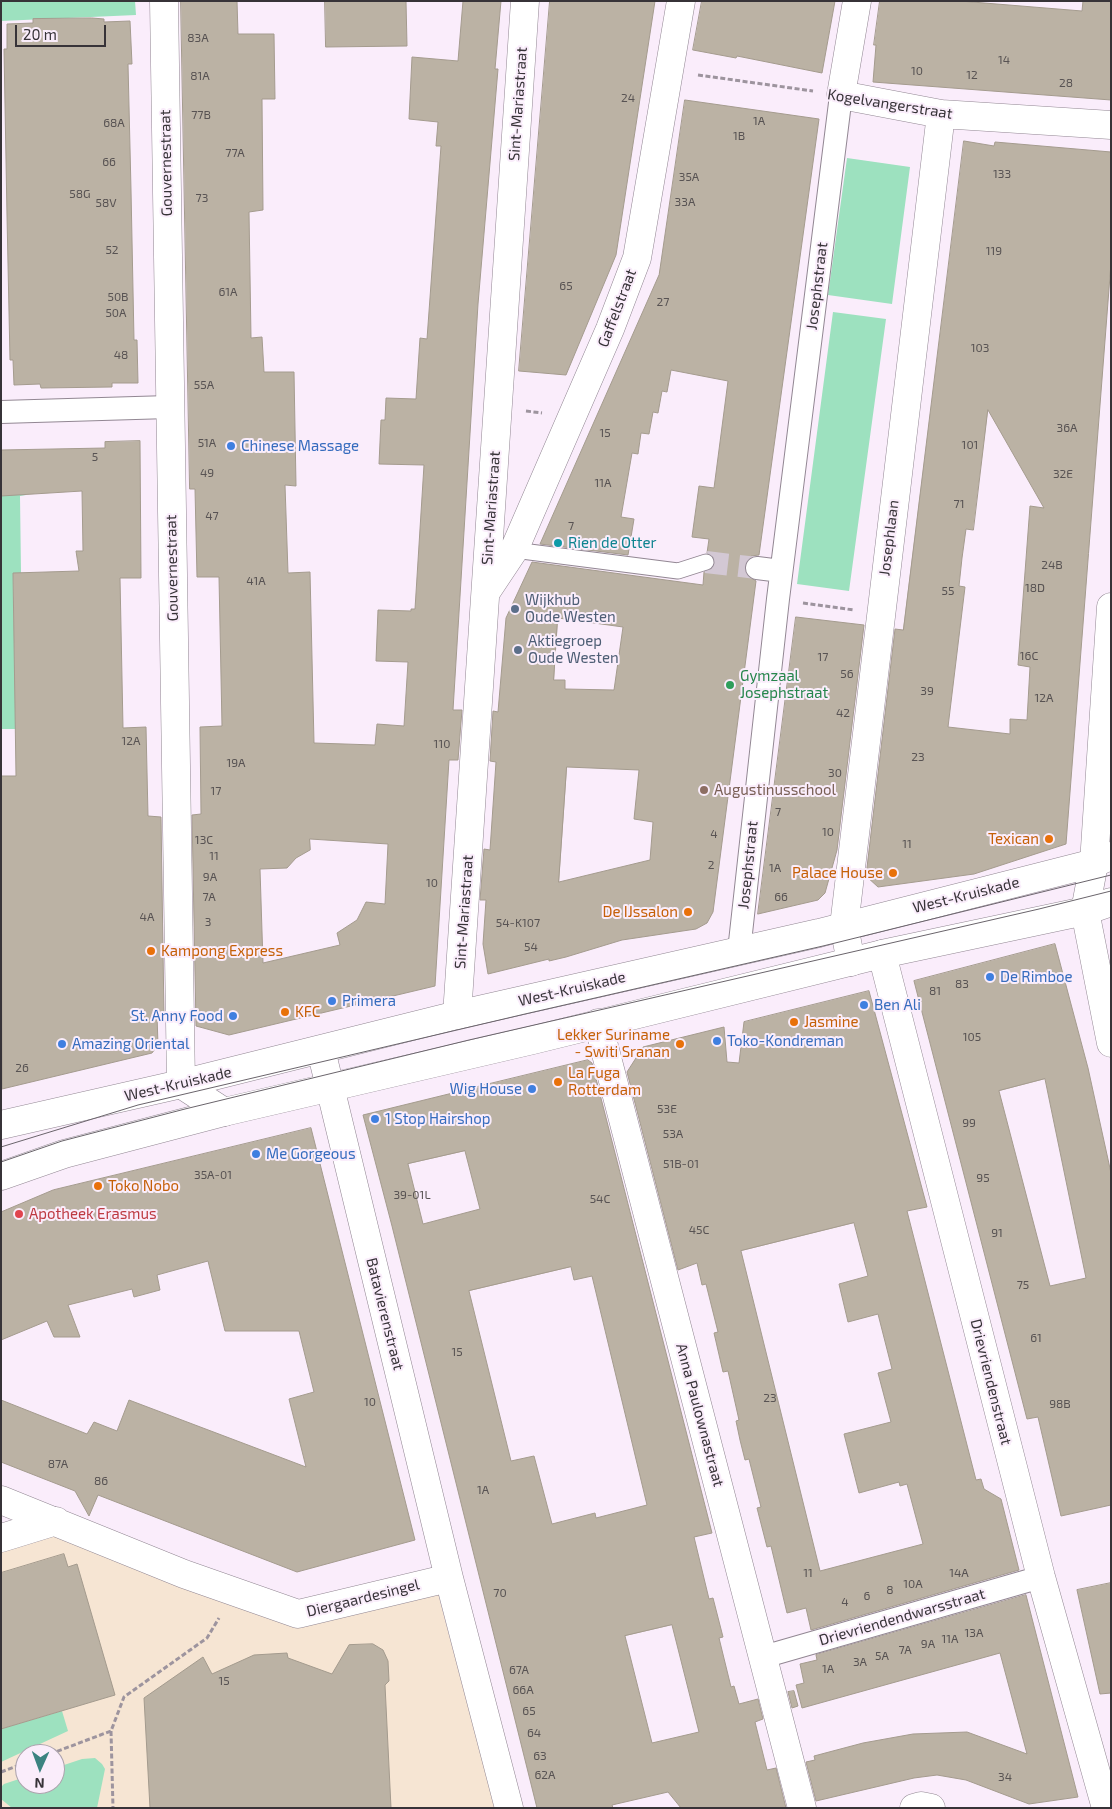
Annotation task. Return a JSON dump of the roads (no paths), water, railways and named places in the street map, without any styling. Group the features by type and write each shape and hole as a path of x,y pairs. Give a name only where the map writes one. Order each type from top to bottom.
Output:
{"street":[{"name":"Gouvernestraat","path":"164,1 181,1084"},
{"name":"Sint-Mariastraat","path":"457,1015 525,1"},
{"name":"Gaffelstraat","path":"486,593 514,550 610,329 637,258 681,1"},
{"name":"Josephstraat","path":"739,951 781,571 841,95 857,1"},
{"name":"Kogelvangerstraat","path":"841,95 941,114 1111,125"},
{"name":"Josephlaan","path":"851,962 844,926 941,114"},
{"path":"1,412 169,407"},
{"path":"758,568 781,571"},
{"path":"1111,607 1102,859 1086,911 1111,1043"},
{"name":"West-Kruiskade","path":"1,1125 181,1084 457,1015 844,926 1102,859"},
{"path":"1,1176 64,1154 224,1112 882,954 1086,911 1111,902"},
{"name":"Drievriendenstraat","path":"882,954 1041,1577 1106,1808"},
{"name":"Anna Paulownastraat","path":"598,1023 802,1808"},
{"name":"Batavierenstraat","path":"321,1050 449,1578"},
{"path":"181,1084 224,1112"},
{"name":"Diergaardesingel","path":"1,1500 184,1574 298,1614 449,1578"},
{"path":"1,1538 56,1521"},
{"name":"Drievriendendwarsstraat","path":"763,1657 1041,1577"},
{"path":"449,1578 509,1808"},
{"path":"914,1808 921,1806 931,1808"}],"lane":[{"path":"514,550 678,572 706,562"}],"tunnel":[{"path":"706,562 757,568"}],"tram line":[{"path":"1,1147 138,1105 823,946 1111,875"},
{"path":"1,1162 62,1141 185,1109 469,1040 1111,891"}],"place":[{"name":"Chinese Massage","path":"231,446"},
{"name":"Rien de Otter","path":"558,543"},
{"name":"Wijkhub Oude Westen","path":"515,609"},
{"name":"Aktiegroep Oude Westen","path":"518,650"},
{"name":"Gymzaal Josephstraat","path":"730,685"},
{"name":"Augustinusschool","path":"704,790"},
{"name":"Texican","path":"1049,839"},
{"name":"Palace House","path":"893,873"},
{"name":"De IJssalon","path":"688,912"},
{"name":"Kampong Express","path":"151,951"},
{"name":"De Rimboe","path":"990,977"},
{"name":"Primera","path":"332,1001"},
{"name":"Ben Ali","path":"864,1005"},
{"name":"KFC","path":"285,1012"},
{"name":"St. Anny Food","path":"233,1016"},
{"name":"Jasmine","path":"794,1022"},
{"name":"Toko-Kondreman","path":"717,1041"},
{"name":"Amazing Oriental","path":"62,1044"},
{"name":"Lekker Suriname - Switi Sranan","path":"680,1044"},
{"name":"La Fuga Rotterdam","path":"558,1082"},
{"name":"Wig House","path":"532,1089"},
{"name":"1 Stop Hairshop","path":"375,1119"},
{"name":"Me Gorgeous","path":"256,1154"},
{"name":"Toko Nobo","path":"98,1186"},
{"name":"Apotheek Erasmus","path":"19,1214"}]}
